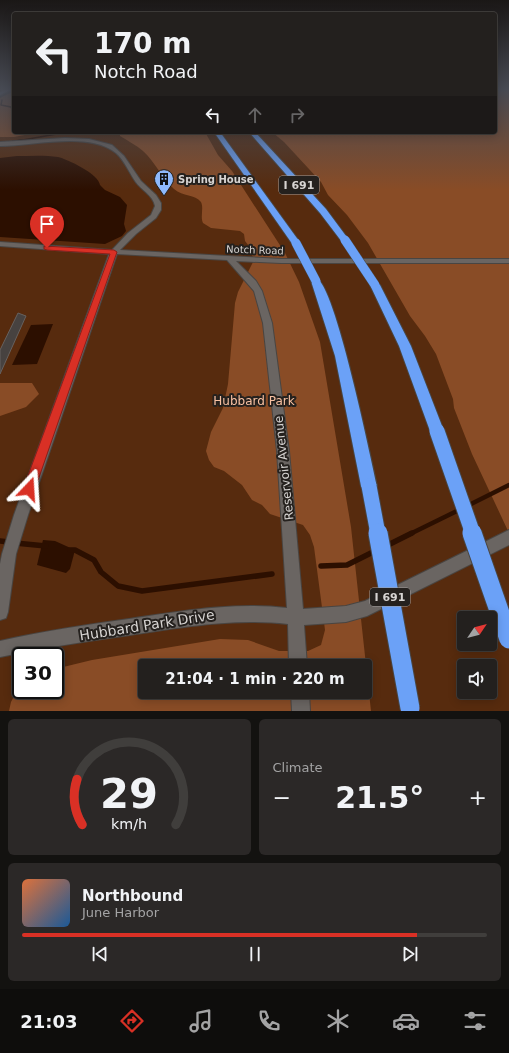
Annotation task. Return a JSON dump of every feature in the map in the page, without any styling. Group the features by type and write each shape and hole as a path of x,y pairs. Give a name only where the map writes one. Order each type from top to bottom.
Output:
{"highway":[{"name":"I 691","path":"218,134 296,243 316,281 328,314 346,372 411,709"},
{"name":"I 691","path":"254,134 322,211 345,240 375,285 405,346 437,431 509,639"}],"street":[{"path":"0,144 81,139 109,146 119,153 131,167 140,183 157,201 159,206 152,217 132,233 114,252 21,515 9,554 0,612"},
{"name":"Notch Road","path":"0,244 281,261 509,261"},
{"name":"Reservoir Avenue","path":"230,259 257,289 263,304 280,417 288,494 298,659"},
{"path":"295,617 346,614 367,608 509,537"},
{"name":"Hubbard Park Drive","path":"0,649 36,641 186,618 224,614 262,613 295,617"},
{"path":"300,699 301,711"}],"green space":[{"name":"Hubbard Park","path":"0,123 12,123 12,134 497,134 497,123 509,123 509,711 0,711"},
{"path":"0,123 12,123 12,134 30,134 14,137 0,137"},
{"path":"497,123 509,123 509,533 472,454 454,408 453,399 436,354 410,316 368,243 347,215 328,195 321,182 284,142 274,134 497,134"},
{"path":"120,134 206,134 218,155 232,171 285,253 299,282 320,342 351,527 365,659 138,659 138,699 370,699 371,711 9,711 13,699 64,699 64,667 92,660 220,639 248,640 279,651 308,651 321,645 325,630 314,547 310,535 303,525 270,514 262,505 252,500 242,485 224,471 214,467 209,460 206,451 211,432 223,408 228,384 235,303 238,292 253,262 252,250 245,241 244,234 240,231 211,228 203,223 201,202 196,198 177,192 143,151 120,136"},
{"path":"0,383 32,383 39,394 26,407 0,416"}],"shaded area":[{"path":"17,156 58,157 89,172 105,190 120,197 127,205 124,224 126,231 122,236 105,244 0,237 0,158"},
{"path":"53,324 37,364 12,365 31,325"},
{"path":"43,540 55,541 75,550 70,569 66,573 37,565"}],"building":[{"path":"18,313 26,316 0,374 0,350"}],"waterway":[{"path":"17,141 57,134"},
{"path":"11,142 22,140"},
{"path":"467,506 509,485"},
{"path":"410,534 461,509"},
{"path":"386,546 410,534"},
{"path":"0,541 9,542"},
{"path":"15,543 46,546"},
{"path":"70,550 75,550 94,560 101,572 118,586 142,591 272,574"},
{"path":"321,566 347,565 375,551"}],"place":[{"name":"Spring House","path":"164,196"}],"route":[{"path":"29,489 114,252 47,248"}]}
